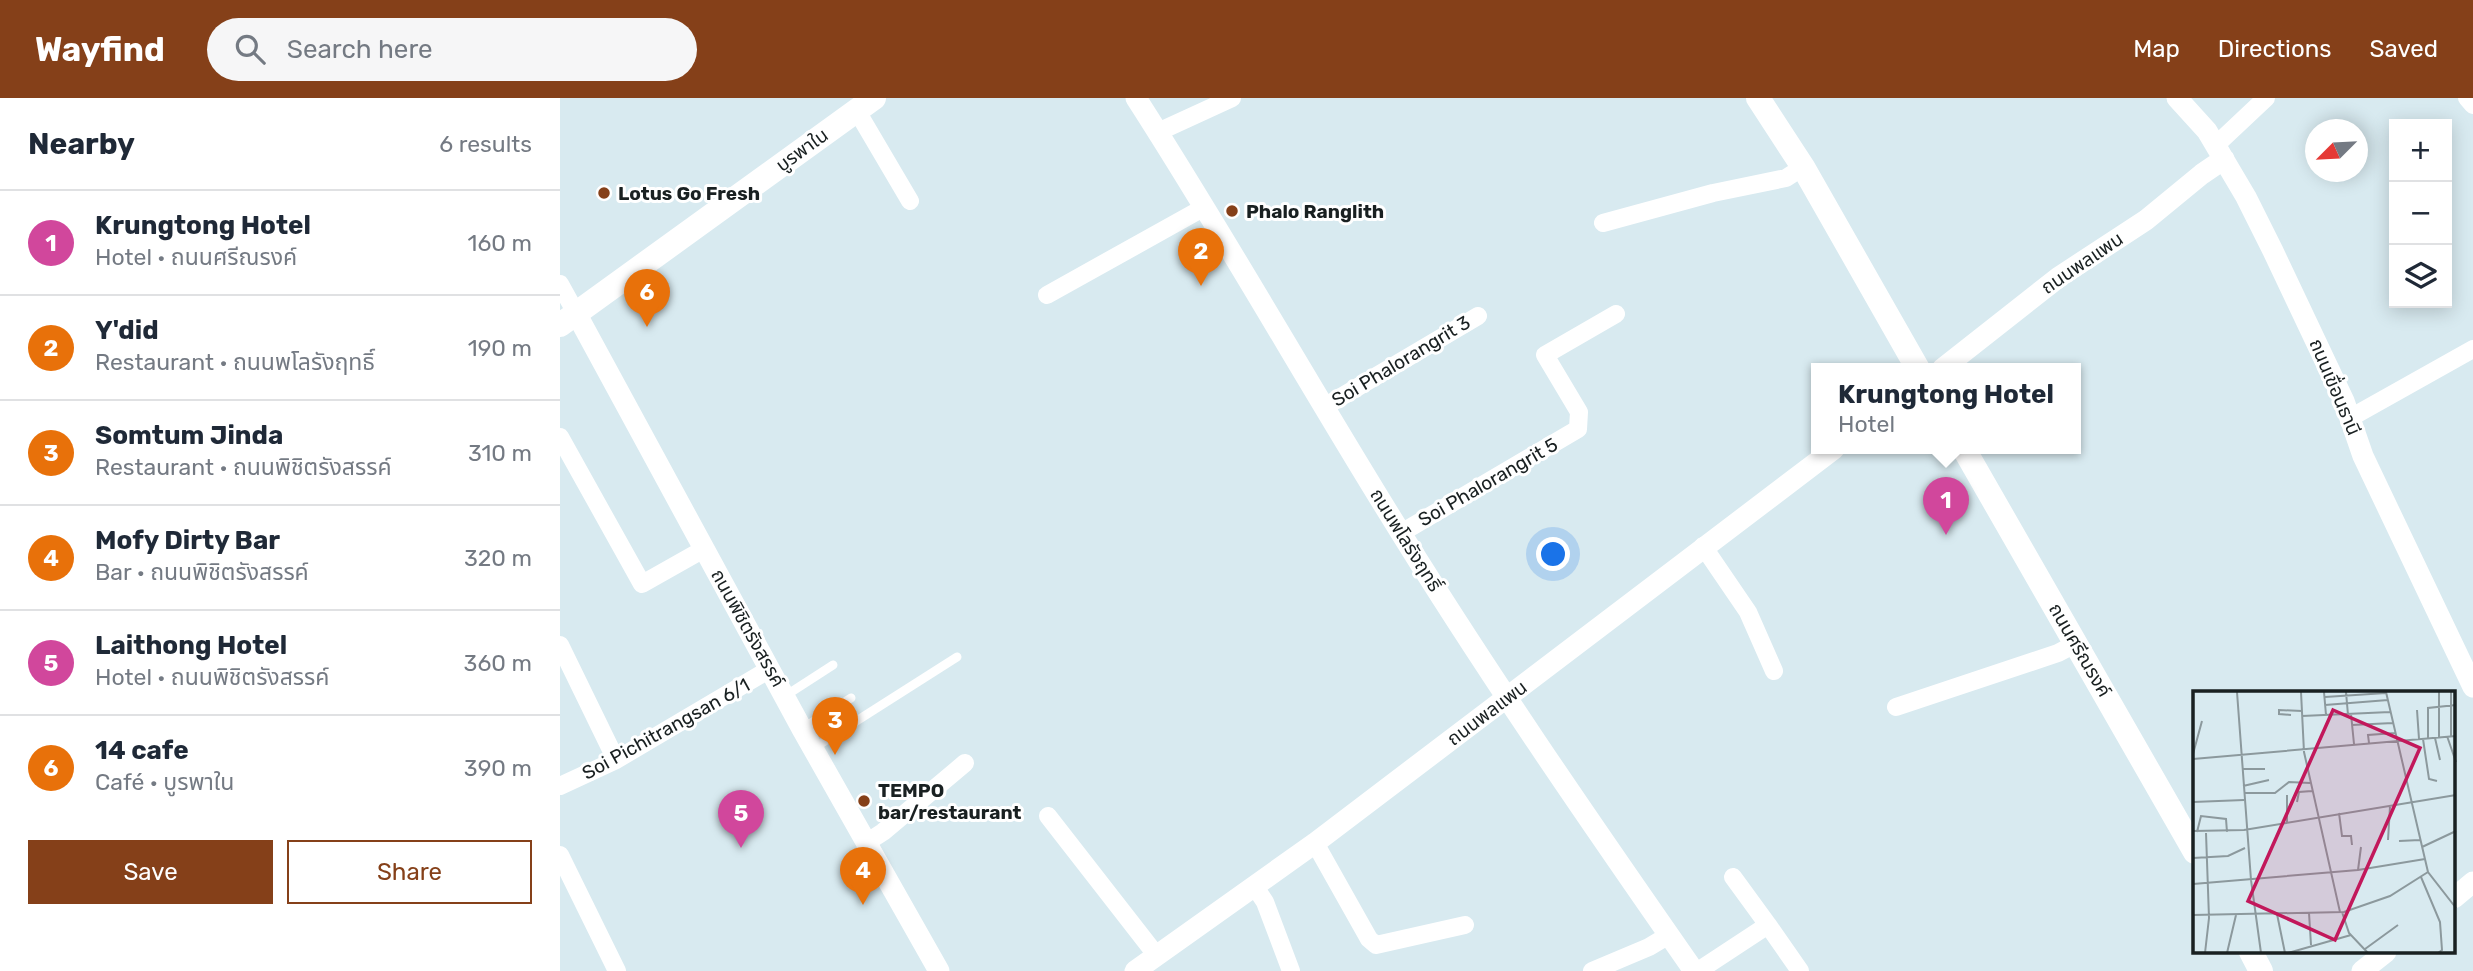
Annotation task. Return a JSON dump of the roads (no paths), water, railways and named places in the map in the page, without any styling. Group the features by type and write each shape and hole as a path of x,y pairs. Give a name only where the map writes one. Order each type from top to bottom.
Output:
{"main road":[{"path":"1758,98 1804,167 1915,363"},
{"name":"บูรพาใน","path":"568,319 863,103"},
{"name":"ถนนศรีณรงค์","path":"1968,454 2193,848"},
{"path":"2251,954 2261,971"}],"street":[{"name":"ถนนพโลรังฤทธิ์","path":"1136,98 1401,533 1506,699 1696,971"},
{"path":"1158,132 1232,98"},
{"name":"ถนนเขื่อนธานี","path":"2177,98 2207,131 2273,251 2350,418 2363,456 2472,684"},
{"path":"2220,152 2266,98"},
{"path":"2467,98 2473,105"},
{"path":"863,103 910,201"},
{"name":"ถนนพลแพน","path":"1949,363 2059,277 2146,220 2202,174 2220,152"},
{"path":"1603,223 1713,193 1786,178 1804,167"},
{"path":"1046,295 1203,208"},
{"name":"ถนนพิชิตรังสรรค์","path":"560,284 568,319 704,549 939,971"},
{"name":"Soi Phalorangrit 5","path":"1401,533 1578,429 1579,412 1545,355 1616,314"},
{"name":"Soi Phalorangrit 3","path":"1324,407 1478,316"},
{"path":"2350,418 2473,349"},
{"path":"560,437 642,584 704,549"},
{"name":"ถนนพลแพน","path":"1135,971 1315,843 1827,454"},
{"path":"1703,547 1748,612 1774,671"},
{"path":"1896,707 2058,653 2077,643"},
{"path":"560,645 617,760"},
{"name":"Soi Pichitrangsan 6/1","path":"560,786 617,760 770,670"},
{"path":"866,843 883,832 965,763"},
{"path":"1048,816 1157,956"},
{"path":"1315,843 1369,939 1376,945 1465,925"},
{"path":"560,856 617,971"},
{"path":"1733,877 1800,971"},
{"path":"2456,896 2473,882"},
{"path":"1255,887 1265,902 1291,971"},
{"path":"1696,971 1768,925"},
{"path":"1592,971 1648,947 1669,934"},
{"path":"2362,971 2383,954"}],"lane":[{"path":"813,749 957,657"},
{"path":"785,696 833,665"},
{"path":"802,729 852,698"}],"place":[{"name":"Lotus Go Fresh","path":"604,193"},
{"name":"Phalo Ranglith","path":"1232,211"},
{"name":"Y'did","path":"1201,286"},
{"name":"14 cafe","path":"647,327"},
{"name":"Krungtong Hotel","path":"1946,535"},
{"name":"Somtum Jinda","path":"835,755"},
{"name":"TEMPO bar/restaurant","path":"864,801"},
{"name":"Laithong Hotel","path":"741,848"},
{"name":"Mofy Dirty Bar","path":"863,905"}]}
